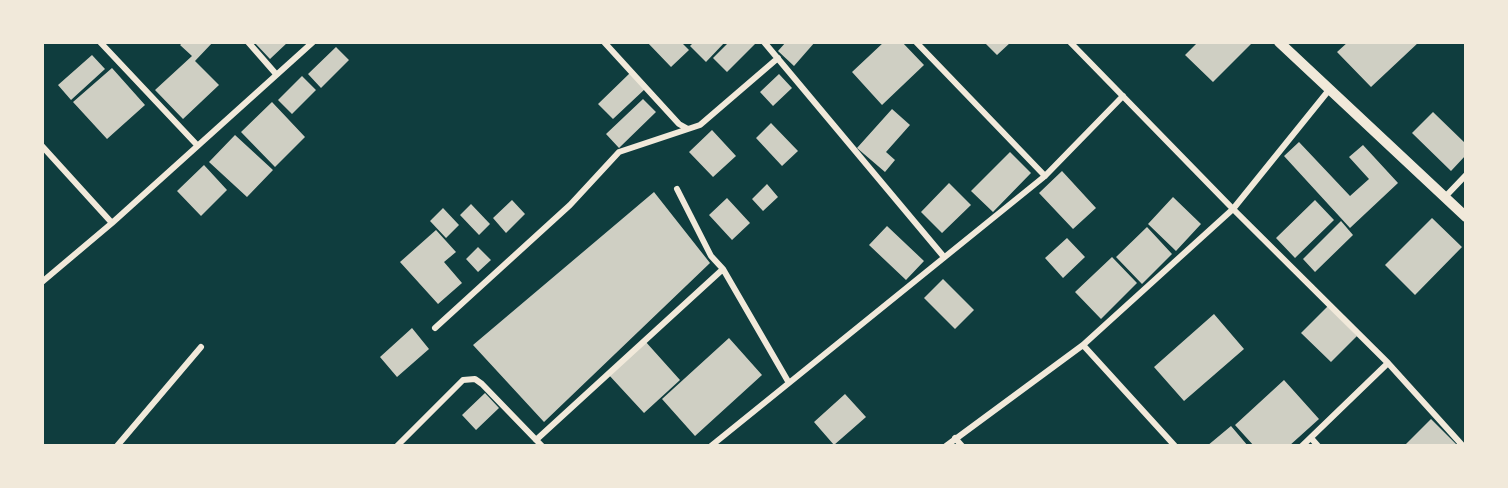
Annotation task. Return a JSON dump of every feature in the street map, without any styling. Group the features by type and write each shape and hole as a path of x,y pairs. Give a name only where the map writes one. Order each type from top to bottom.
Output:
{"street":[{"path":"100,42 197,145"},
{"path":"248,42 276,74"},
{"path":"42,282 112,223 312,42"},
{"path":"604,42 679,124 688,129"},
{"path":"916,42 1045,176"},
{"path":"1070,42 1388,363 1463,446"},
{"path":"1279,42 1466,217"},
{"path":"768,43 778,58 944,257"},
{"path":"435,328 570,205 619,152 700,125 778,58"},
{"path":"946,446 1083,345 1233,209 1329,90"},
{"path":"711,446 1045,176 1123,96"},
{"path":"42,146 112,223"},
{"path":"1445,197 1466,175"},
{"path":"677,189 711,256 723,269 789,383"},
{"path":"536,440 723,269"},
{"path":"1083,345 1175,446"},
{"path":"117,446 201,347"},
{"path":"1302,446 1388,363"},
{"path":"397,446 463,380 474,379 482,384 542,446"},
{"path":"955,438 962,446"},
{"path":"1311,438 1318,446"}],"building":[{"path":"183,42 213,42 195,61 219,85 183,119 155,90 192,56 180,45"},
{"path":"254,42 288,42 270,59"},
{"path":"647,42 681,42 689,50 671,67"},
{"path":"694,42 725,42 706,62 690,46"},
{"path":"729,42 753,42 755,44 727,72 713,58"},
{"path":"786,42 815,42 794,66 778,51"},
{"path":"884,42 902,42 924,65 882,105 852,72"},
{"path":"984,42 1011,42 997,55"},
{"path":"1198,42 1250,42 1251,44 1213,82 1185,55"},
{"path":"1348,42 1419,42 1371,87 1337,52"},
{"path":"336,47 349,60 321,88 308,74"},
{"path":"92,55 105,69 71,100 58,85"},
{"path":"112,68 145,105 107,139 73,102"},
{"path":"630,73 645,89 613,119 598,104"},
{"path":"779,74 792,88 773,106 760,92"},
{"path":"302,76 316,90 292,114 278,100"},
{"path":"643,99 656,112 619,148 606,134"},
{"path":"272,102 305,137 275,167 241,132"},
{"path":"892,109 910,125 886,152 895,160 885,172 857,148"},
{"path":"1433,112 1466,144 1466,155 1451,171 1412,133"},
{"path":"771,123 798,151 782,166 756,138"},
{"path":"712,130 736,156 713,177 689,152"},
{"path":"235,135 273,170 247,197 209,162"},
{"path":"1299,142 1350,196 1369,179 1349,157 1363,145 1398,183 1350,228 1284,156"},
{"path":"1010,152 1031,173 993,212 971,191"},
{"path":"204,165 227,190 201,216 177,191"},
{"path":"1062,171 1096,208 1073,229 1039,193"},
{"path":"949,183 971,205 942,233 921,212"},
{"path":"767,184 778,197 763,211 752,199"},
{"path":"654,192 710,263 544,422 473,345"},
{"path":"1173,197 1201,224 1176,251 1148,224"},
{"path":"727,198 750,223 732,240 709,215"},
{"path":"512,200 525,214 506,233 493,218"},
{"path":"1315,200 1334,220 1295,258 1276,238"},
{"path":"471,204 490,224 479,235 460,215"},
{"path":"443,208 459,225 446,238 430,221"},
{"path":"1432,218 1462,247 1415,295 1385,265"},
{"path":"1341,221 1353,235 1315,272 1303,259"},
{"path":"887,226 924,261 906,280 869,245"},
{"path":"1147,227 1172,254 1142,284 1116,257"},
{"path":"436,230 456,252 444,262 462,283 438,304 400,262"},
{"path":"1067,238 1085,257 1063,278 1045,258"},
{"path":"478,247 491,260 478,272 466,259"},
{"path":"1112,257 1137,283 1101,319 1075,292"},
{"path":"943,279 974,310 955,329 924,298"},
{"path":"1328,306 1357,336 1331,362 1301,333"},
{"path":"1214,314 1244,349 1184,401 1154,367"},
{"path":"412,328 429,349 397,377 380,357"},
{"path":"729,338 762,375 695,436 662,399"},
{"path":"645,341 680,380 644,413 608,374"},
{"path":"1284,380 1319,419 1289,446 1254,446 1235,425"},
{"path":"485,393 499,408 476,430 462,415"},
{"path":"845,394 866,417 834,445 814,422"},
{"path":"1431,419 1458,446 1404,446"},
{"path":"1231,426 1248,446 1207,446"}]}
